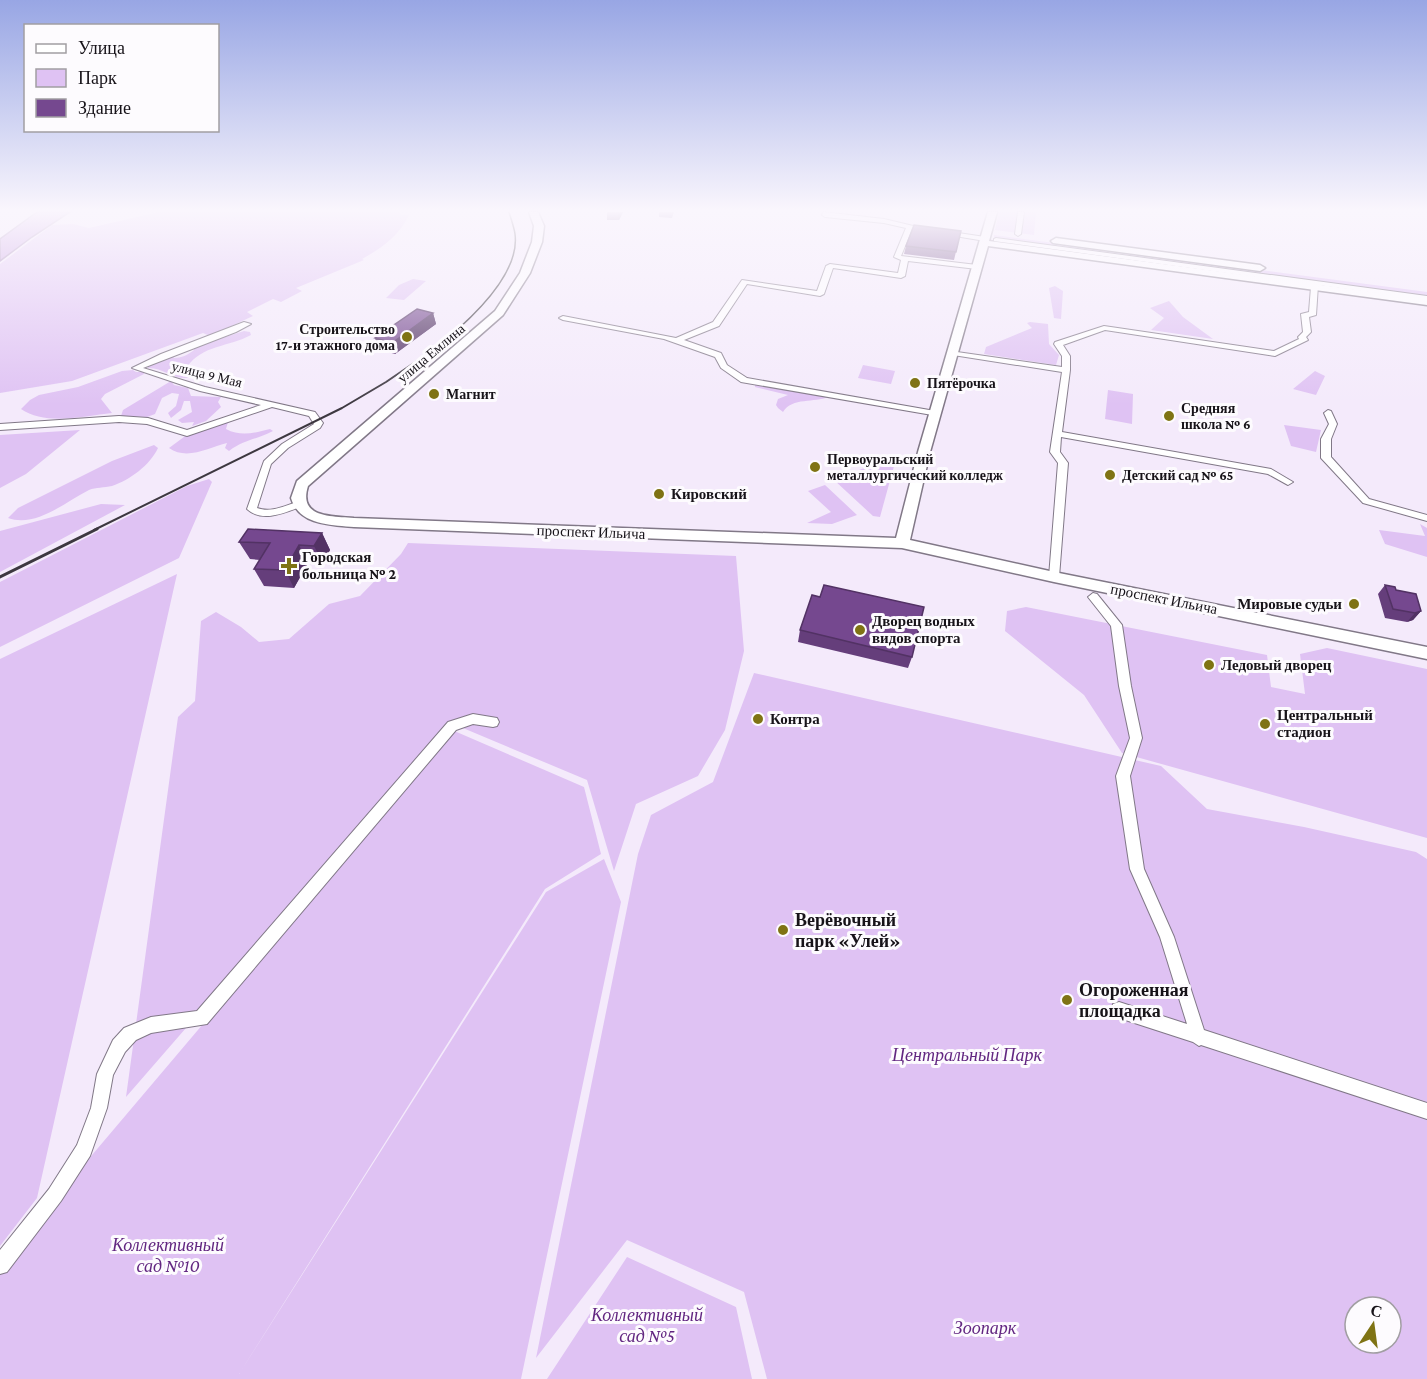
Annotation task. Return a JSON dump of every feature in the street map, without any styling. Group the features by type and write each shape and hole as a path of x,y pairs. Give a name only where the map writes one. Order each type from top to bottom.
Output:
{"street":[{"name":"улица Емлина","path":"298,498 311,475 499,314 523,276"},
{"path":"678,340 716,324 745,282 820,294 826,276"},
{"path":"903,538 974,276"},
{"path":"1244,276 1427,300"},
{"path":"1257,276 1427,300"},
{"path":"1311,276 1427,290"},
{"path":"1054,577 1063,463 1055,452 1066,370 1065,356 1058,344 1104,328 1275,354 1304,340 1302,337 1307,332 1305,314 1312,315 1315,287"},
{"path":"563,318 678,340 718,356 724,366 744,380 935,414"},
{"name":"улица 9 Мая","path":"247,324 136,368 203,389 312,414 319,423 311,432 285,446 267,463 252,508 257,513 272,512 298,498"},
{"path":"952,352 1066,370"},
{"path":"0,427 119,419 148,421 187,433 272,405"},
{"path":"1328,413 1333,424 1326,439 1326,458 1366,501 1427,518"},
{"path":"1058,434 1271,472 1288,482"},
{"name":"проспект Ильича","path":"298,498 306,513 319,518 380,524 903,538 1054,577 1427,653"},
{"path":"1093,597 1116,625 1136,738 1123,777 1137,869 1167,937 1199,1038"},
{"path":"0,1265 55,1195 84,1150 99,1108 105,1074 118,1046 130,1034 151,1025 201,1018 452,726 473,719 493,722"},
{"path":"1119,1010 1427,1111"}],"green space":[{"path":"0,276 324,276 296,288 302,291 281,302 273,299 247,312 253,316 210,336 203,333 72,381 0,393"},
{"path":"1250,276 1308,276 1427,292 1427,300"},
{"path":"413,279 426,281 404,300 386,298 399,285"},
{"path":"1055,286 1063,291 1061,319 1054,318 1049,288"},
{"path":"1169,301 1183,317 1213,339 1151,330 1164,318 1150,308"},
{"path":"1027,323 1048,324 1049,344 1059,355 1056,365 984,354 986,347 1032,328"},
{"path":"244,331 250,332 251,335 200,354 187,367 197,374 190,377 178,377 148,368 148,364 172,355 174,358 182,357 194,350 193,347"},
{"path":"863,365 895,371 891,384 858,378"},
{"path":"122,371 144,372 144,374 105,394 101,399 112,413 53,419 21,409 39,395 78,387"},
{"path":"1315,371 1325,376 1316,395 1293,389"},
{"path":"171,381 174,385 188,388 191,396 221,397 218,402 221,407 206,421 192,426 194,422 182,423 178,420 192,412 190,401 184,401 181,410 171,418 168,413 176,406 179,394 172,393 162,398 155,414 147,417 121,416 123,410"},
{"path":"755,383 828,397 792,404 783,412 776,405 778,399 788,395 755,387"},
{"path":"1108,390 1133,394 1132,424 1105,419"},
{"path":"228,422 226,429 242,434 270,429 273,431 240,444 229,451 225,448 227,443 191,453 176,452 169,448 188,434"},
{"path":"1284,425 1321,430 1316,452 1291,446"},
{"path":"80,430 26,474 0,488 0,435"},
{"path":"154,445 158,448 150,460 139,471 119,483 89,490 40,517 29,520 8,518 18,508 112,461"},
{"path":"897,455 880,517 873,516 834,480"},
{"path":"209,479 212,482 179,558 0,647 0,582 187,486"},
{"path":"825,485 857,515 832,524 807,523 831,512 808,491"},
{"path":"101,504 125,505 0,572 0,531"},
{"path":"1420,524 1427,528 1427,557 1385,544 1379,530 1425,536"},
{"path":"408,543 736,556 744,651 725,730 698,776 636,804 614,871 587,780 451,723 126,1097 178,717 195,701 201,621 216,612 241,627 259,642 289,639 329,604 360,596 401,554"},
{"path":"177,574 37,1198 0,1246 0,659"},
{"name":"Центральный стадион","path":"1026,607 1267,655 1271,687 1305,694 1300,654 1327,648 1427,669 1427,838 1122,753 1084,695 1005,631 1007,611"},
{"name":"Центральный Парк","path":"754,673 1161,766 1207,809 1304,827 1416,852 1427,859 1427,1379 767,1379 744,1292 627,1240 536,1358 638,854 651,815 713,782"},
{"name":"Коллективный сад №10","path":"452,730 584,787 601,854 545,889 239,1374 546,892 604,859 621,902 521,1379 0,1379 0,1268 48,1207"},
{"name":"Коллективный сад №5","path":"627,1257 736,1307 752,1379 547,1379"}],"building":[{"path":"417,309 433,313 392,343 375,338"},
{"path":"248,529 322,533 314,546 299,545 285,570 254,569 270,543 239,542"},
{"name":"Дворец водных видов спорта","path":"824,585 924,607 912,657 800,630 812,595 820,597"},
{"path":"1385,585 1416,594 1421,611 1415,613 1393,609"}],"railway":[{"path":"428,354 471,317 503,276"},
{"path":"94,530 342,408 430,352"},
{"path":"0,577 97,529"}],"place":[{"name":"Строительство 17-и этажного дома","path":"407,337"},
{"name":"Пятёрочка","path":"915,383"},
{"name":"Магнит","path":"434,394"},
{"name":"Средняя школа № 6","path":"1169,416"},
{"name":"Первоуральский металлургический колледж","path":"815,467"},
{"name":"Детский сад № 65","path":"1110,475"},
{"name":"Кировский","path":"659,494"},
{"name":"Городская больница № 2","path":"289,566"},
{"name":"Мировые судьи","path":"1354,604"},
{"name":"Дворец водных видов спорта","path":"860,630"},
{"name":"Ледовый дворец","path":"1209,665"},
{"name":"Контра","path":"758,719"},
{"name":"Центральный стадион","path":"1265,724"},
{"name":"Верёвочный парк «Улей»","path":"783,930"},
{"name":"Огороженная площадка","path":"1067,1000"}],"park label":[{"name":"Зоопарк","path":"985,1328"}]}
